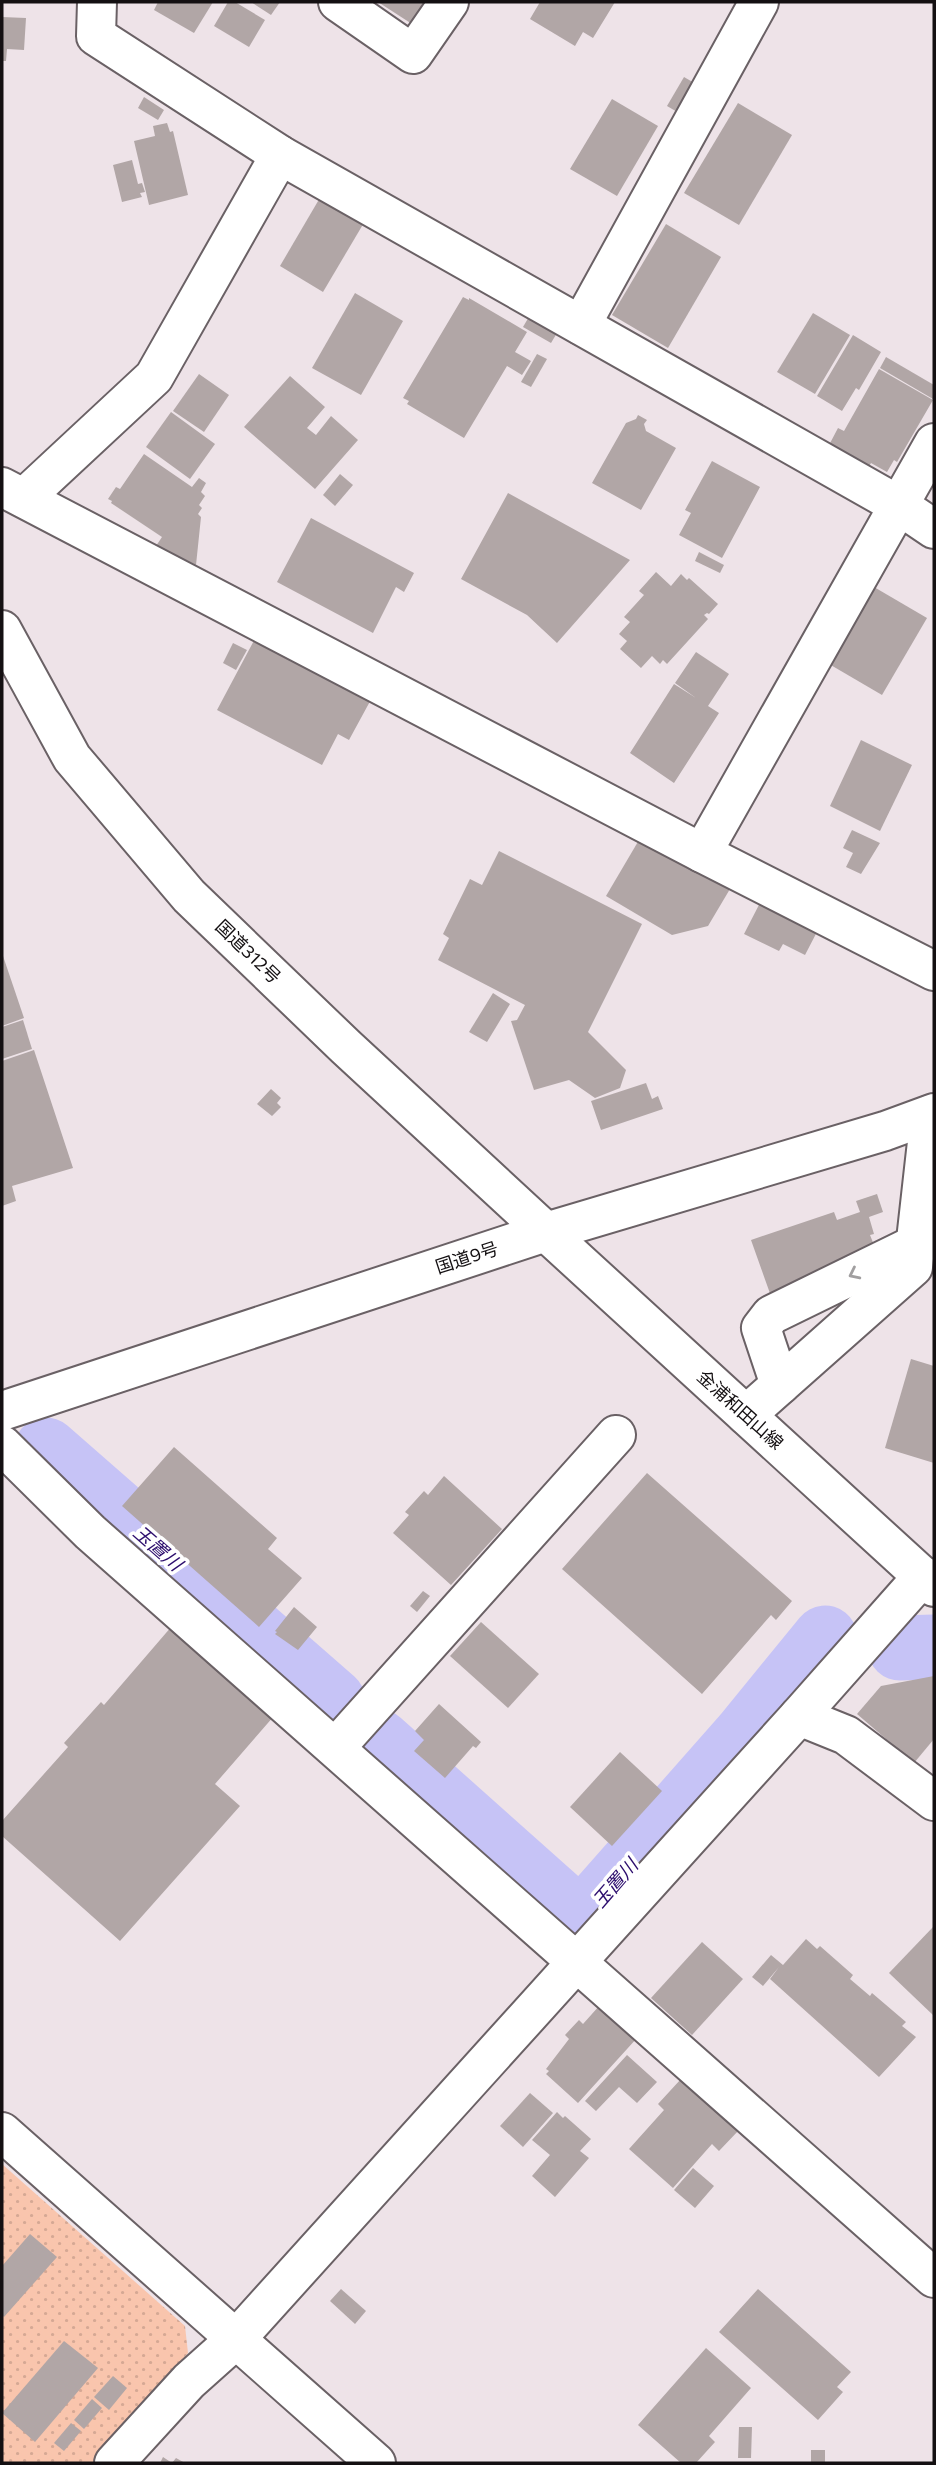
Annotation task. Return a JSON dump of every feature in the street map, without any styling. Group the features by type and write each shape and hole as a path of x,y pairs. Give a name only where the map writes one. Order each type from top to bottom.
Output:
{"main road":[{"path":"97,2 96,36 280,155 900,506 934,529"},
{"path":"339,2 412,54 449,2"},
{"path":"580,325 759,2"},
{"path":"280,155 154,377 13,493 702,853 934,971"},
{"path":"702,853 934,443"},
{"name":"国道312号","path":"2,630 72,758 189,896 346,1047 546,1232"},
{"path":"746,1415 913,1267 932,1114"},
{"name":"国道9号","path":"2,1411 546,1232 885,1131 932,1114"},
{"name":"金浦和田山線","path":"546,1232 928,1581"},
{"path":"780,1385 761,1328 771,1315 916,1244"},
{"path":"335,1747 616,1435"},
{"path":"2,1446 90,1532 934,2278"},
{"path":"114,2463 189,2382 236,2339 799,1716 928,1581"},
{"path":"799,1716 846,1735 934,1801"},
{"path":"2,2132 376,2463"}],"shaded area":[{"path":"2,2164 185,2326 188,2353 92,2463 2,2463"}],"building":[{"path":"158,2 213,2 194,33 154,10"},
{"path":"228,2 235,2 265,20 249,47 214,26"},
{"path":"251,2 280,2 271,15"},
{"path":"378,2 427,2 412,24"},
{"path":"540,2 615,2 593,38 583,32 575,46 530,19"},
{"path":"2,17 26,18 24,50 7,49 6,61 2,61"},
{"path":"684,77 696,84 679,113 667,106"},
{"path":"144,97 164,110 158,120 138,108"},
{"path":"612,99 658,126 617,196 570,169"},
{"path":"738,103 792,135 739,225 684,193"},
{"path":"167,123 170,132 173,131 188,195 149,205 134,141 155,136 153,126"},
{"path":"132,160 138,184 142,183 145,192 140,193 142,197 122,202 113,165"},
{"path":"321,196 365,221 323,292 280,266"},
{"path":"666,224 721,257 668,348 612,315"},
{"path":"355,293 403,321 361,395 312,368"},
{"path":"463,297 527,332 515,352 531,361 522,375 507,366 464,438 407,404 409,401 403,398"},
{"path":"813,313 850,335 815,394 777,372"},
{"path":"530,315 557,333 551,343 523,327"},
{"path":"853,335 881,352 859,390 856,388 842,411 817,396"},
{"path":"537,354 547,359 531,387 521,382"},
{"path":"886,357 934,385 933,399 880,368"},
{"path":"879,369 933,400 897,462 894,460 887,472 871,463 867,470 828,447 838,428 844,431"},
{"path":"199,374 229,395 204,432 173,411"},
{"path":"290,376 325,407 307,428 316,435 331,416 358,440 315,489 244,427"},
{"path":"171,412 215,444 190,479 146,447"},
{"path":"638,415 647,420 644,424 646,431 676,448 641,510 592,483 626,423 636,419"},
{"path":"144,454 192,487 199,478 206,483 201,492 205,496 199,505 202,508 198,514 201,517 196,565 156,546 162,537 108,499 116,487 120,489"},
{"path":"712,461 760,487 722,558 679,535 691,513 685,510"},
{"path":"340,474 353,485 335,506 323,495"},
{"path":"508,493 630,560 557,643 527,615 461,579"},
{"path":"311,518 414,573 404,592 396,587 373,633 277,582"},
{"path":"699,552 724,565 720,573 695,561"},
{"path":"656,572 671,586 681,574 687,580 689,578 718,604 709,614 704,615 708,619 667,664 663,660 660,664 652,656 641,668 620,649 627,641 619,634 630,622 624,617 644,595 639,591"},
{"path":"874,587 927,618 882,695 829,664"},
{"path":"258,633 374,694 349,740 338,734 322,765 217,710"},
{"path":"233,643 247,650 236,670 223,663"},
{"path":"696,652 729,674 708,706 719,713 674,783 630,753 674,684 696,698 675,683"},
{"path":"861,740 912,765 880,831 830,806"},
{"path":"852,830 880,843 861,874 846,867 853,853 843,848"},
{"path":"639,840 730,889 708,926 672,935 606,896"},
{"path":"499,851 642,924 588,1032 626,1070 620,1088 595,1098 569,1080 534,1090 511,1021 517,1020 525,1005 438,960 449,938 443,934 470,879 482,885"},
{"path":"762,899 819,928 805,955 783,944 779,951 744,934"},
{"path":"2,953 24,1018 2,1026"},
{"path":"493,993 510,1004 487,1042 469,1032"},
{"path":"23,1020 32,1049 2,1059 2,1027"},
{"path":"34,1050 73,1168 12,1186 16,1201 2,1206 2,1061"},
{"path":"646,1083 652,1099 658,1096 663,1109 601,1130 591,1101"},
{"path":"271,1089 281,1098 277,1103 281,1107 272,1116 257,1104"},
{"path":"877,1194 883,1212 869,1217 874,1234 870,1235 874,1245 772,1299 751,1240 834,1212 837,1220 860,1212 856,1201"},
{"path":"911,1359 934,1366 934,1463 885,1448"},
{"path":"174,1447 277,1538 268,1549 302,1578 259,1627 122,1506"},
{"path":"647,1473 792,1601 776,1620 771,1615 702,1694 562,1569"},
{"path":"444,1476 502,1529 451,1585 393,1533 409,1515 405,1512 424,1491 428,1495"},
{"path":"423,1591 430,1596 417,1612 410,1606"},
{"path":"294,1607 317,1627 298,1650 275,1634"},
{"path":"481,1622 539,1674 508,1708 450,1656"},
{"path":"172,1626 274,1716 215,1784 240,1806 120,1941 2,1836 2,1821 68,1747 64,1743 101,1702 104,1705"},
{"path":"934,1676 934,1739 914,1763 857,1714 881,1686"},
{"path":"439,1704 481,1742 476,1748 473,1746 445,1778 414,1751 424,1740 415,1731"},
{"path":"620,1752 662,1791 612,1846 570,1807"},
{"path":"934,1926 934,2016 889,1973"},
{"path":"806,1939 817,1949 820,1946 853,1975 850,1979 870,1996 872,1993 906,2022 902,2026 916,2037 879,2077 770,1979 779,1967 763,1986 752,1977 771,1955 783,1965"},
{"path":"702,1942 743,1979 692,2035 651,1998"},
{"path":"600,2005 637,2038 578,2103 546,2074 549,2071 546,2069 569,2039 565,2035 579,2020 583,2024"},
{"path":"627,2055 657,2082 637,2103 619,2087 596,2111 585,2101"},
{"path":"681,2079 739,2130 719,2151 712,2144 673,2188 629,2149 664,2110 658,2104"},
{"path":"530,2093 553,2113 523,2147 500,2126"},
{"path":"557,2112 591,2139 580,2151 589,2158 555,2197 532,2176 550,2155 532,2140"},
{"path":"693,2168 714,2186 695,2208 674,2190"},
{"path":"30,2234 57,2257 4,2317 2,2266"},
{"path":"341,2289 366,2311 355,2324 330,2301"},
{"path":"758,2289 851,2372 837,2387 843,2392 818,2420 719,2332"},
{"path":"64,2341 98,2368 35,2442 2,2413"},
{"path":"706,2348 751,2388 709,2436 715,2442 696,2463 681,2463 638,2425"},
{"path":"113,2376 127,2388 109,2410 94,2397"},
{"path":"92,2399 102,2408 84,2429 74,2420"},
{"path":"71,2423 81,2431 64,2451 54,2443"},
{"path":"739,2427 752,2427 751,2458 738,2458"},
{"path":"811,2450 825,2450 825,2463 811,2463"},
{"path":"163,2457 172,2463 160,2463"},
{"path":"176,2458 185,2463 172,2463"}],"waterway":[{"name":"玉置川","path":"46,1450 333,1701"},
{"name":"玉置川","path":"379,1742 581,1922 745,1736 825,1638"},
{"name":"玉置川","path":"900,1648 934,1647"}]}
